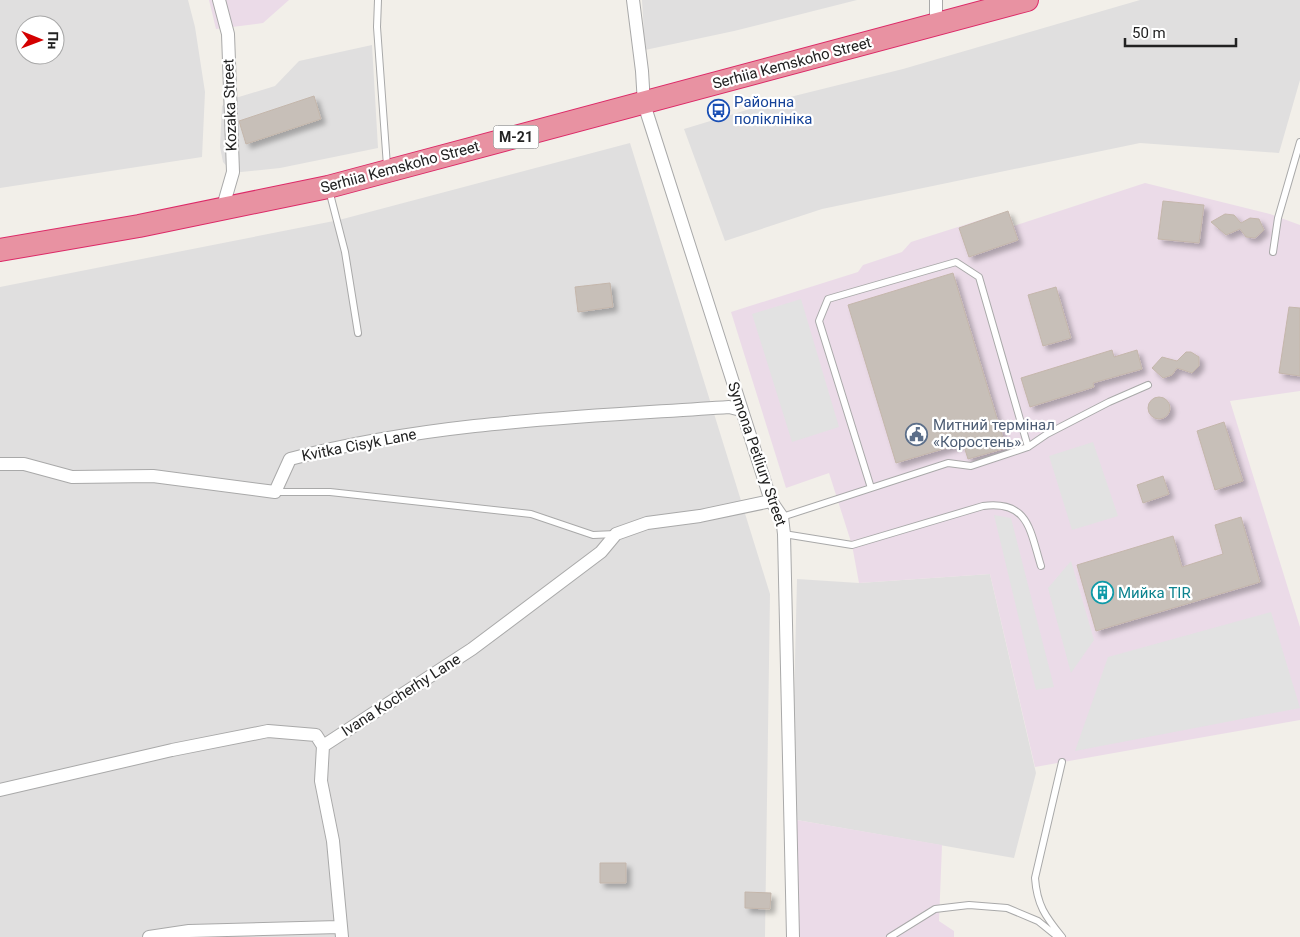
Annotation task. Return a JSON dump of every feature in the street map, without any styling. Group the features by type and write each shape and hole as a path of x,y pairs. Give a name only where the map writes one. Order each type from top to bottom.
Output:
{"highway":[{"name":"Serhiia Kemskoho Street","path":"0,250 222,210 328,187 1027,0"}],"street":[{"name":"Kozaka Street","path":"219,0 228,34 233,172 222,210"},
{"name":"Symona Petliury Street","path":"633,0 644,104 771,501 782,517 784,534 793,937"},
{"path":"936,0 936,24"},
{"name":"Kvitka Cisyk Lane","path":"275,492 290,459 331,448 513,422 729,406 741,410"},
{"path":"0,464 24,464 72,477 153,476 275,492"},
{"name":"Ivana Kocherhy Lane","path":"323,746 472,649 601,552 616,534 647,523 700,516 771,501"},
{"path":"0,790 172,750 268,731 316,734 323,746 321,781 333,841 340,932 189,931 149,937"}],"lane":[{"path":"378,0 377,27 388,171"},
{"path":"1273,252 1278,218 1300,142"},
{"path":"328,187 345,252 358,333"},
{"path":"871,488 819,321 828,299 956,262 979,278 1028,447"},
{"path":"782,517 948,463 971,466 1028,447 1047,434 1109,402 1148,385"},
{"path":"275,492 330,492 531,514 592,535 616,534"},
{"path":"784,534 852,545 983,506 996,504 1012,507 1026,518 1041,566"},
{"path":"1062,762 1035,878 1037,897 1044,916 1062,937"},
{"path":"890,937 936,909 969,905 1007,908 1038,921 1058,937"}],"shaded area":[{"path":"0,0 188,0 195,27 205,92 202,157 0,188"},
{"path":"209,0 289,0 263,23 216,29"},
{"path":"642,0 857,0 734,31 645,50"},
{"path":"1140,0 1300,0 1300,80 1279,153 1140,143 822,209 725,241 684,129 786,98 903,69"},
{"path":"372,45 378,148 280,168 241,172 231,171 223,162 220,147 222,106 229,100 275,86 299,61"},
{"path":"630,143 770,594 765,937 0,937 0,287 339,220"},
{"path":"1145,183 1270,214 1300,225 1300,391 1230,401 1300,627 1300,720 1035,767 990,574 859,583 852,545 829,473 786,488 731,312 858,272 863,265 902,252 911,242 1008,211 1014,226"},
{"path":"801,299 839,427 792,442 752,314"},
{"path":"1093,442 1118,516 1072,530 1049,456"},
{"path":"994,515 1011,518 1054,687 1036,690"},
{"path":"1071,561 1094,640 1071,673 1048,588"},
{"path":"990,574 1036,773 1014,858 791,819 797,579 859,583"},
{"path":"1271,612 1300,708 1075,751 1108,657"},
{"path":"791,819 942,845 939,921 954,931 954,937 790,937"}],"building":[{"path":"314,96 321,119 246,144 239,121"},
{"path":"1163,201 1204,205 1199,243 1158,239"},
{"path":"1008,211 1018,240 969,257 959,228"},
{"path":"1225,214 1234,215 1241,223 1250,218 1259,219 1264,230 1255,238 1246,237 1240,229 1226,235 1211,222"},
{"path":"953,273 1006,448 968,459 963,443 896,463 848,305"},
{"path":"610,283 613,307 578,312 575,287"},
{"path":"1056,287 1071,338 1043,346 1028,295"},
{"path":"1289,307 1300,308 1300,376 1279,373"},
{"path":"1112,350 1114,357 1137,350 1142,369 1093,383 1094,387 1030,407 1021,378"},
{"path":"1186,352 1191,352 1199,357 1199,366 1192,373 1177,368 1172,375 1163,378 1152,368 1162,357 1177,361"},
{"path":"1159,397 1169,404 1170,408 1163,418 1159,419 1149,412 1148,408 1155,398"},
{"path":"1224,422 1243,481 1215,490 1197,431"},
{"path":"1163,476 1169,494 1143,503 1137,485"},
{"path":"1241,517 1260,582 1096,631 1077,565 1173,536 1182,567 1223,554 1215,525"},
{"path":"600,863 626,863 626,883 600,883"},
{"path":"745,892 771,893 770,909 745,908"}],"place":[{"name":"Районна поліклініка","path":"718,111"},
{"name":"Митний термінал «Коростень»","path":"917,434"},
{"name":"Мийка TIR","path":"1102,593"}]}
